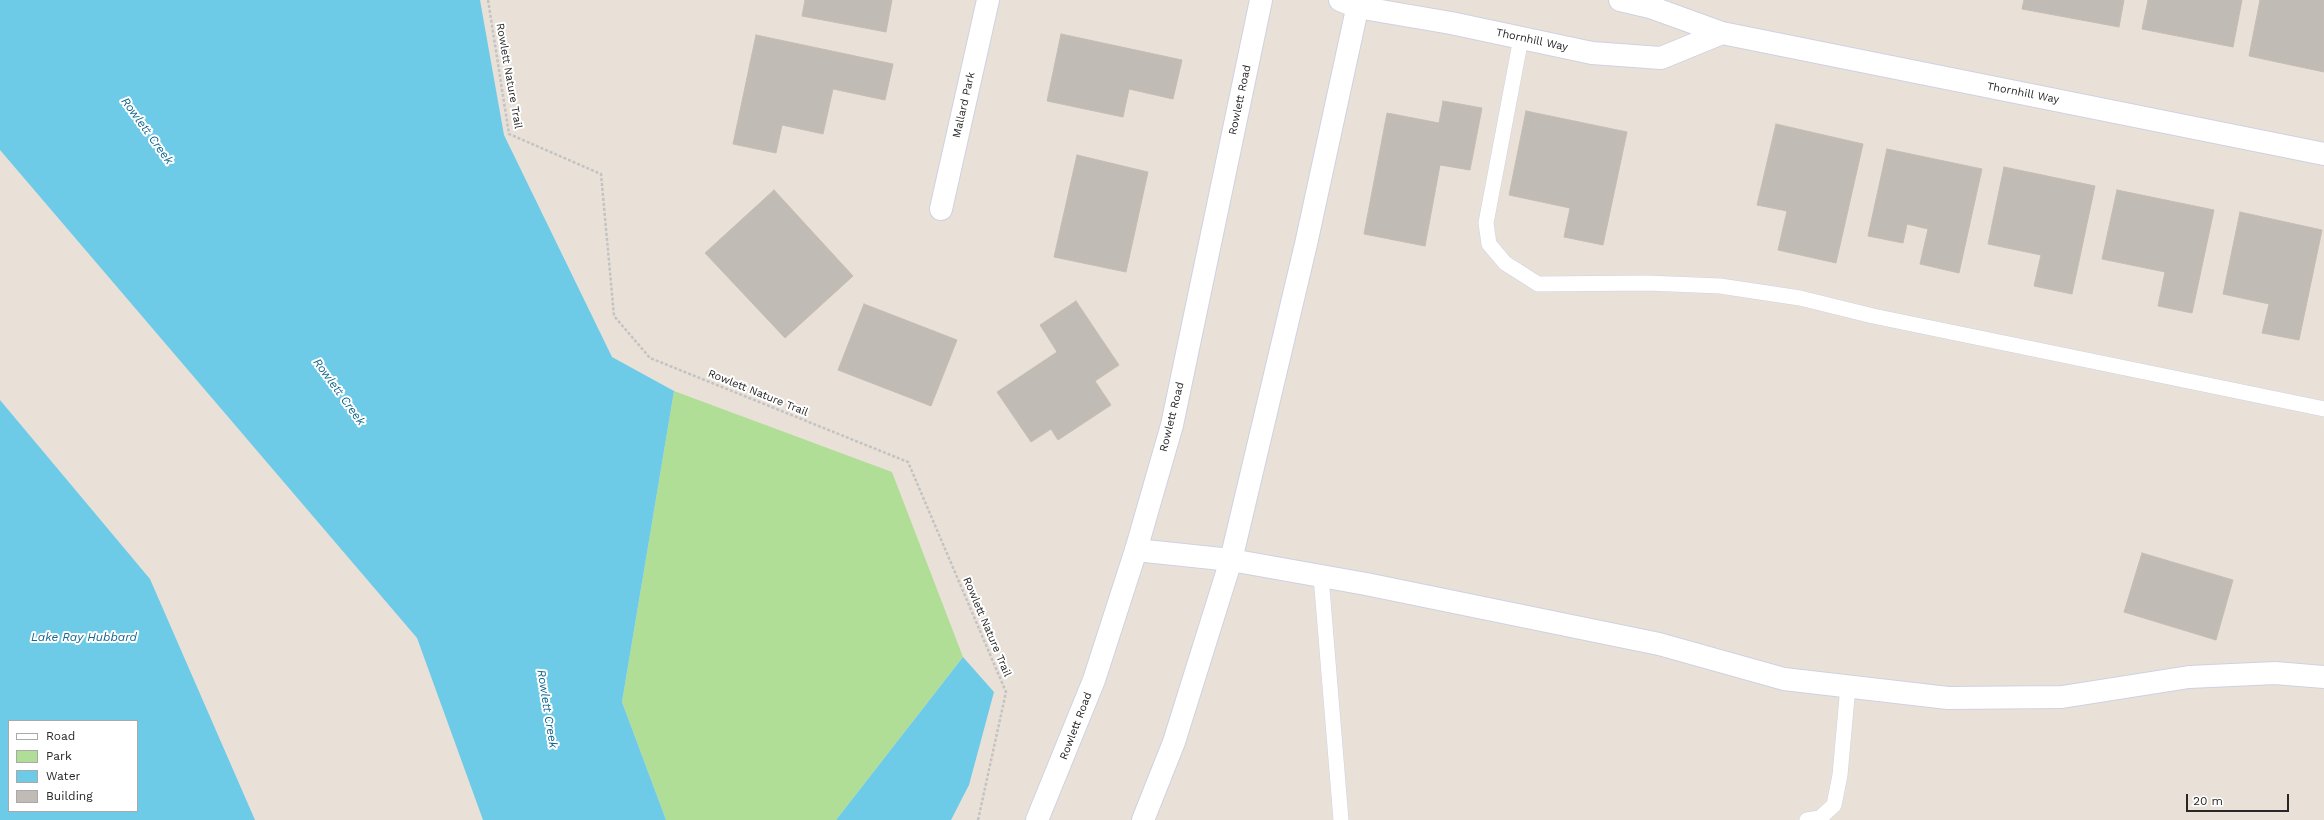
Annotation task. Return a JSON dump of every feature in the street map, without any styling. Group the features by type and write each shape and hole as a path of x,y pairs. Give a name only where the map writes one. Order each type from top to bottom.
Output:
{"street":[{"name":"Mallard Park","path":"941,209 988,0"},
{"name":"Rowlett Road","path":"1037,820 1094,680 1136,550 1172,425 1261,0"},
{"name":"Thornhill Way","path":"1620,0 1650,7 1722,33 2324,154"},
{"path":"1144,820 1174,742 1231,560 1306,244 1352,2"},
{"name":"Thornhill Way","path":"1352,2 1592,53 1661,58 1722,33"},
{"path":"1136,550 1231,560 1321,576 1659,644 1784,678 1948,698 2062,697 2189,676 2275,673 2324,677"}],"lane":[{"path":"1521,38 1486,222 1489,244 1505,263 1538,284 1646,283 1720,286 1800,298 1873,316 2324,410"},
{"path":"1321,576 1341,820"},
{"path":"1807,820 1820,818 1834,805 1840,775 1848,686"}],"path":[{"name":"Rowlett Nature Trail","path":"488,0 509,134 601,174 614,316 650,358 908,462 1006,692 978,820"}],"green space":[{"path":"674,391 892,472 963,657 836,820 666,820 622,702"}],"water":[{"name":"Rowlett Creek","path":"0,0 480,0 504,135 612,357 674,391 622,702 666,820 483,820 417,638 0,150"},
{"name":"Lake Ray Hubbard","path":"0,400 150,579 255,820 0,820"},
{"path":"963,657 994,692 969,785 951,820 836,820"}],"building":[{"path":"805,0 892,0 886,32 802,16"},
{"path":"2024,0 2124,0 2119,27 2022,9"},
{"path":"2148,0 2242,0 2233,47 2142,29"},
{"path":"2260,0 2324,0 2324,72 2249,56"},
{"path":"1061,34 1182,60 1173,99 1129,89 1123,117 1047,101"},
{"path":"756,35 893,64 885,100 833,89 823,134 782,125 776,153 733,144"},
{"path":"1443,101 1482,108 1470,170 1440,165 1425,246 1364,234 1387,113 1439,123"},
{"path":"1526,111 1627,132 1603,245 1564,237 1570,208 1509,195"},
{"path":"1776,124 1863,144 1836,263 1778,250 1787,211 1757,205"},
{"path":"1887,149 1982,169 1959,273 1920,264 1928,229 1907,224 1903,243 1868,236"},
{"path":"1077,155 1148,172 1126,272 1054,257"},
{"path":"2004,167 2095,186 2072,294 2034,286 2041,255 1988,244"},
{"path":"774,190 853,276 785,338 705,253"},
{"path":"2117,190 2214,210 2192,313 2158,306 2165,272 2102,259"},
{"path":"2240,212 2322,230 2299,340 2262,333 2269,304 2223,294"},
{"path":"1076,301 1119,365 1095,381 1111,405 1058,440 1051,429 1031,442 997,392 1057,352 1040,325"},
{"path":"864,304 957,340 931,406 838,370"},
{"path":"2142,553 2233,580 2216,640 2124,612"}]}
